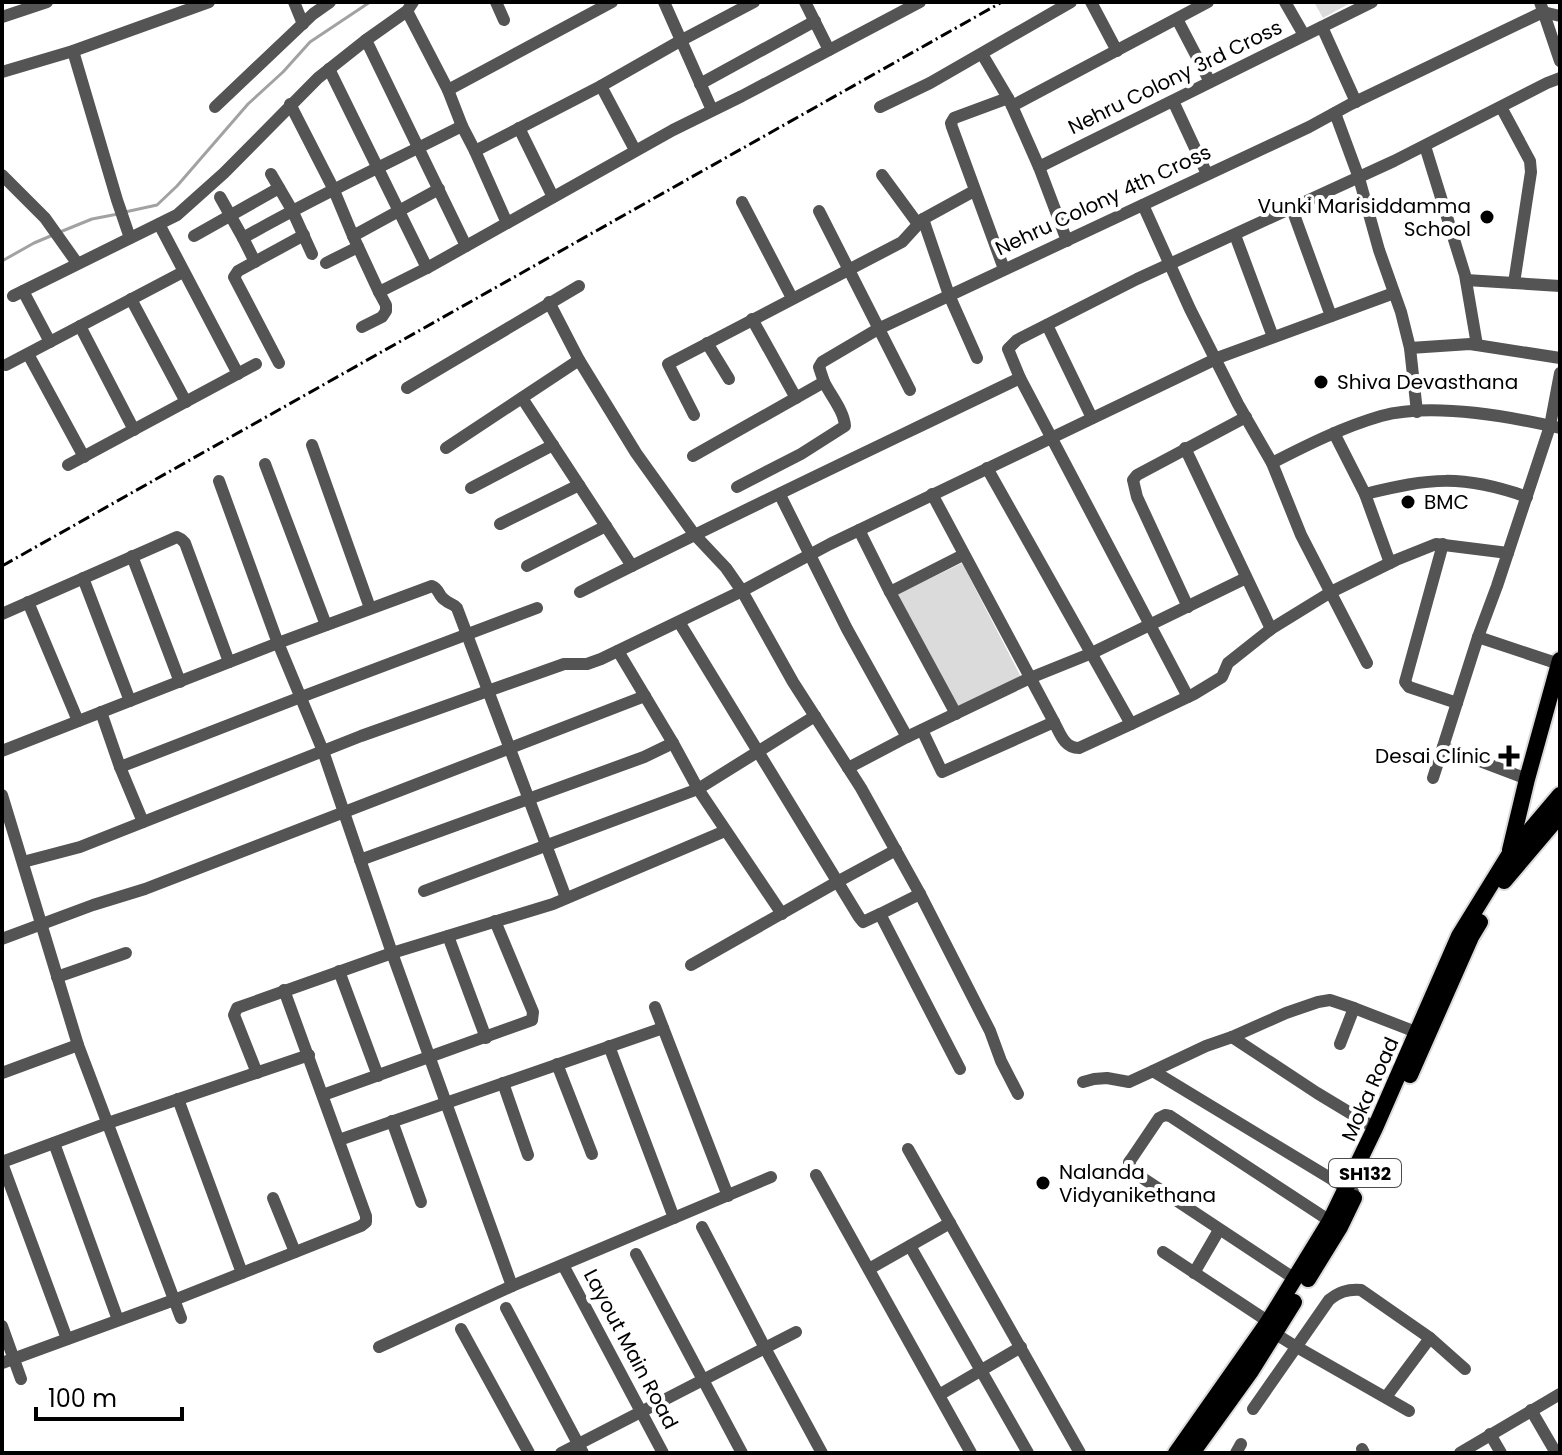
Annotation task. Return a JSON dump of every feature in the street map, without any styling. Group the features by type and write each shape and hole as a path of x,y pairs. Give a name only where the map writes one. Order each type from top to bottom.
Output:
{"main road":[{"path":"1507,875 1527,779 1560,662"},
{"name":"SH132","path":"1507,875 1560,795"},
{"name":"SH132","path":"1509,855 1560,815"},
{"name":"Moka Road","path":"1192,1453 1251,1371 1295,1279 1351,1191 1423,1034 1459,936 1509,855"},
{"name":"Moka Road","path":"1176,1453 1273,1327 1340,1227 1375,1128 1471,937 1507,875"}],"street":[{"path":"8,11 47,2"},
{"path":"2,72 73,51 170,8 209,2"},
{"path":"294,2 303,24"},
{"path":"215,107 330,2"},
{"path":"496,2 504,20"},
{"path":"664,2 712,110"},
{"path":"475,151 754,2"},
{"path":"805,2 829,50"},
{"path":"379,292 635,150 920,2"},
{"path":"880,107 982,54 1071,2"},
{"path":"1091,2 1117,51"},
{"path":"1004,269 952,127 954,118 1010,102 1117,51 1208,2"},
{"path":"1285,2 1304,35"},
{"name":"Nehru Colony 3rd Cross","path":"1039,167 1372,2"},
{"path":"448,90 608,3"},
{"path":"50,342 18,293 128,232 159,224 177,215 329,69 410,6 507,223"},
{"path":"1541,7 1560,16"},
{"path":"1541,7 1560,61"},
{"name":"Nehru Colony 4th Cross","path":"824,382 819,367 822,362 878,329 1335,113 1541,7"},
{"path":"1177,19 1210,82"},
{"path":"700,84 815,21"},
{"path":"1322,27 1356,102"},
{"path":"366,40 466,246"},
{"path":"73,51 128,232"},
{"path":"982,54 1010,102 1067,241"},
{"path":"329,69 427,268"},
{"path":"1188,697 1020,378 1008,349 1017,340 1170,264 1359,178 1560,78"},
{"path":"601,86 635,150"},
{"path":"1173,101 1207,174"},
{"path":"290,104 333,188 386,305 382,317 362,327"},
{"path":"1501,107 1530,161 1531,172 1514,283"},
{"path":"1335,113 1359,178 1410,348 1417,412"},
{"path":"243,238 333,188 462,126"},
{"path":"519,128 553,197"},
{"path":"1425,146 1466,280 1477,345"},
{"path":"271,174 312,254"},
{"path":"2,175 45,218 77,263"},
{"path":"882,175 921,222 977,358"},
{"path":"194,236 279,188"},
{"path":"326,263 398,210 439,189"},
{"path":"694,415 668,364 902,242 921,222 974,191"},
{"path":"220,197 255,262"},
{"path":"742,202 792,298"},
{"path":"1143,205 1190,309 1272,463 1301,535 1367,663"},
{"path":"1292,209 1331,316"},
{"path":"819,211 910,390"},
{"path":"159,224 238,374"},
{"path":"279,363 234,277 238,271 304,235"},
{"path":"1235,235 1273,337"},
{"path":"6,365 183,272"},
{"path":"1466,280 1560,286"},
{"path":"407,388 579,286"},
{"path":"23,862 80,847 323,751 564,664 587,664 742,591 932,494 1217,359 1394,293"},
{"path":"131,299 186,402"},
{"path":"549,302 579,360 636,453 694,534 726,568 742,591 793,682 848,768 920,894 990,1031 1018,1094"},
{"path":"752,319 796,398"},
{"path":"1047,325 1092,418"},
{"path":"80,326 134,430"},
{"path":"707,343 729,379"},
{"path":"1410,348 1477,345 1560,358"},
{"path":"28,354 84,457"},
{"path":"446,448 579,360"},
{"path":"68,465 256,364"},
{"path":"1433,778 1478,637 1555,427 1560,373"},
{"path":"580,592 1020,378"},
{"path":"693,456 824,382 845,426 801,454 737,487"},
{"path":"522,398 632,566"},
{"path":"1272,463 1334,433 1381,416 1465,412 1555,427"},
{"path":"1188,607 1137,497 1133,480 1185,448 1246,417"},
{"path":"1334,433 1365,494 1390,563"},
{"path":"312,445 370,608"},
{"path":"471,488 553,445"},
{"path":"1185,448 1271,629"},
{"path":"265,464 326,625"},
{"path":"987,468 1131,724"},
{"path":"1365,494 1405,484 1453,480 1483,484 1527,497"},
{"path":"219,481 278,643 323,751 512,1286"},
{"path":"500,524 579,485"},
{"path":"932,494 1054,722 1071,748 1079,748 1188,697 1222,677 1228,663 1271,629 1331,592 1423,548 1443,544 1508,553"},
{"path":"780,495 872,678 907,737"},
{"path":"527,566 606,526"},
{"path":"859,530 956,714"},
{"path":"2,614 171,539 181,539 229,662"},
{"path":"1443,544 1405,682 1409,687 1457,703"},
{"path":"890,592 963,555"},
{"path":"132,556 180,682"},
{"path":"83,578 130,701"},
{"path":"848,768 1030,678 1092,653 1246,578"},
{"path":"2,751 432,586 445,601 457,608 566,898"},
{"path":"28,602 78,721"},
{"path":"120,767 537,608"},
{"path":"679,622 863,922 920,894"},
{"path":"1478,637 1560,662"},
{"path":"618,651 698,789 782,914"},
{"path":"2,939 145,889 645,696"},
{"path":"101,712 143,822"},
{"path":"424,891 698,789 815,716"},
{"path":"922,730 942,772 1054,722"},
{"path":"360,860 644,757 673,743"},
{"path":"1443,747 1527,779"},
{"path":"2,795 8,834 23,862 78,1045 181,1318"},
{"path":"257,1073 236,1022 234,1011 243,1005 392,953 566,898 725,831"},
{"path":"691,965 896,850"},
{"path":"880,914 960,1069"},
{"path":"323,1095 532,1020 534,1017 495,921"},
{"path":"448,936 486,1038"},
{"path":"57,977 126,953"},
{"path":"339,971 378,1076"},
{"path":"8,1360 174,1300 366,1222 284,990"},
{"path":"1083,1082 1107,1078 1129,1082 1286,1013 1330,1000 1423,1034"},
{"path":"655,1007 728,1196"},
{"path":"1340,1044 1354,1008"},
{"path":"339,1140 663,1028"},
{"path":"1232,1037 1375,1128"},
{"path":"2,1058 4,1072 78,1045"},
{"path":"609,1046 674,1218"},
{"path":"67,1339 2,1162 309,1055"},
{"path":"557,1064 592,1154"},
{"path":"1153,1071 1351,1191"},
{"path":"503,1083 528,1155"},
{"path":"178,1099 242,1273"},
{"path":"1295,1279 1131,1168 1129,1162 1159,1118 1165,1115 1330,1221"},
{"path":"392,1121 421,1202"},
{"path":"54,1143 118,1320"},
{"path":"908,1149 1080,1453"},
{"path":"816,1175 971,1453"},
{"path":"379,1347 512,1286 771,1177"},
{"path":"273,1198 295,1252"},
{"path":"869,1269 950,1223"},
{"path":"702,1227 822,1453"},
{"path":"1194,1273 1219,1230"},
{"path":"910,1246 1028,1453"},
{"path":"1163,1252 1273,1327 1295,1346 1409,1411"},
{"path":"636,1254 742,1453"},
{"name":"Layout Main Road","path":"563,1265 663,1453"},
{"path":"1253,1409 1329,1300 1348,1289 1361,1290 1430,1338 1465,1369"},
{"path":"506,1308 581,1449"},
{"path":"2,1326 8,1360 21,1379"},
{"path":"461,1329 529,1453"},
{"path":"561,1453 581,1449 643,1412 796,1332"},
{"path":"1386,1397 1430,1338"},
{"path":"939,1395 1021,1347"},
{"path":"1460,1453 1560,1394"},
{"path":"1531,1410 1556,1453"},
{"path":"1490,1434 1501,1453"}],"shaded area":[{"path":"1314,2 1352,2 1323,18"},
{"path":"962,563 1021,677 953,708 896,595"}],"waterway":[{"path":"125,212 157,205 248,104 310,42 370,2"},
{"path":"60,232 92,219 118,214"},
{"path":"2,261 53,235"}],"railway":[{"path":"2,566 1002,2"}],"place":[{"name":"Vunki Marisiddamma School","path":"1487,217"},
{"name":"Shiva Devasthana","path":"1321,382"},
{"name":"BMC","path":"1408,502"},
{"name":"Desai Clinic","path":"1509,756"},
{"name":"Nalanda Vidyanikethana","path":"1043,1183"}]}
